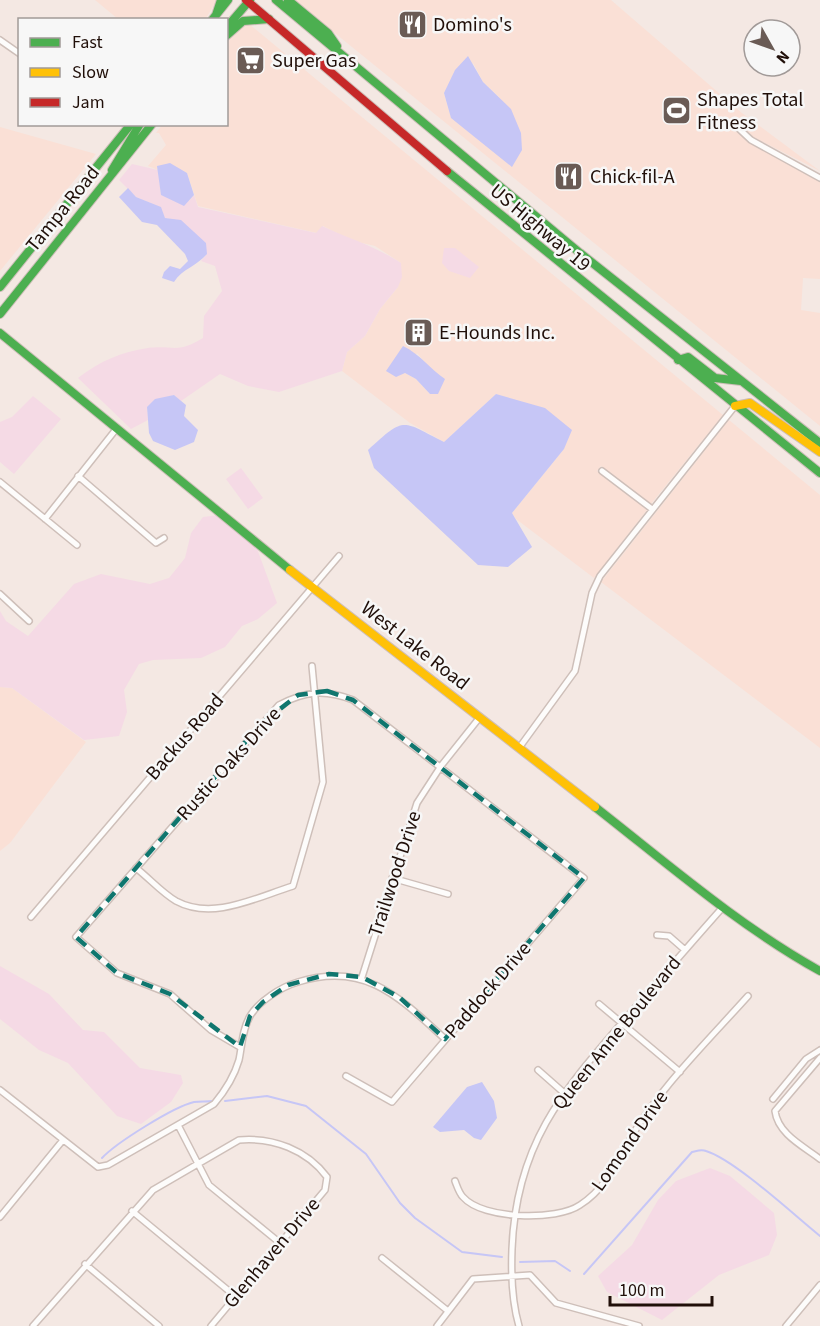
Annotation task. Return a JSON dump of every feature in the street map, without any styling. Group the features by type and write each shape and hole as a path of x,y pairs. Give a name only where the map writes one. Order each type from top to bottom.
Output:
{"main road":[{"path":"214,17 221,0"},
{"path":"214,17 228,0"},
{"name":"US Highway 19","path":"276,0 580,253 820,443"},
{"path":"288,0 328,33 344,55"},
{"path":"228,26 248,1"},
{"name":"US Highway 19","path":"248,1 509,225 820,473"},
{"path":"228,34 238,22 269,19"},
{"name":"Tampa Road","path":"0,287 129,126"},
{"path":"107,182 117,158 139,126"},
{"name":"Tampa Road","path":"0,314 150,126"},
{"name":"West Lake Road","path":"0,333 312,588 723,907 793,956 820,971"},
{"path":"678,360 688,357 721,381 741,381"},
{"path":"735,406 750,403 762,409 820,452"}],"street":[{"path":"0,40 18,53"},
{"path":"735,125 751,140 820,177"},
{"path":"519,748 575,671 596,583 735,406"},
{"path":"45,519 117,428"},
{"path":"602,471 652,510"},
{"path":"78,476 156,543 164,538"},
{"path":"0,482 77,545"},
{"name":"Backus Road","path":"31,917 339,556"},
{"path":"0,594 29,621"},
{"path":"136,868 176,901 204,909 220,909 293,886 323,782 317,693 312,666"},
{"name":"Rustic Oaks Drive","path":"240,1047 211,1030 196,1014 170,994 117,973 76,937 279,705 298,695 333,692 352,700 441,766 584,878"},
{"name":"Trailwood Drive","path":"362,977 410,819 424,789 480,717"},
{"path":"392,878 448,894"},
{"name":"Paddock Drive","path":"346,1076 392,1102 584,878"},
{"name":"Queen Anne Boulevard","path":"519,1326 512,1275 514,1215 526,1162 537,1137 563,1092 723,907"},
{"path":"657,935 669,936 685,950"},
{"path":"0,1090 98,1167 108,1165 214,1104 226,1089 239,1059 240,1047 250,1016 263,1002 288,985 329,974 362,977 399,997 445,1039"},
{"name":"Lomond Drive","path":"455,1181 463,1197 474,1206 514,1215 566,1213 595,1194 622,1157 644,1116 748,996"},
{"path":"599,1004 680,1072"},
{"path":"773,1099 806,1059 820,1050"},
{"path":"819,1058 775,1111 776,1122 783,1130 820,1159"},
{"path":"538,1070 563,1092"},
{"path":"178,1125 209,1185 280,1243"},
{"name":"Glenhaven Drive","path":"199,1163 239,1140 254,1139 285,1145 299,1152 327,1177 325,1190 211,1326"},
{"path":"0,1216 63,1140"},
{"path":"33,1326 85,1264 153,1190 199,1163"},
{"path":"132,1211 235,1296"},
{"path":"382,1258 448,1311"},
{"path":"85,1264 159,1326"},
{"path":"437,1326 473,1279 512,1275 533,1277 559,1304 639,1326"},
{"path":"786,1326 820,1285"}],"highlighted area":[{"path":"327,691 353,700 584,878 445,1039 399,997 362,977 329,974 288,985 263,1002 250,1016 240,1047 170,994 117,973 76,937 262,723 298,695"}],"shaded area":[{"path":"95,0 217,0 206,18 117,18"},
{"path":"294,0 611,0 742,113 820,171 753,137 735,120 730,125 750,143 820,182 820,279 803,278 801,310 820,313 820,426","holes":["473,63 483,82 499,97 451,118 444,93"]},
{"path":"249,24 723,415 651,504 601,466 597,471 647,510 594,578 516,519 512,513 564,449 517,401 496,394 444,442 410,423 342,371 347,352 365,336 380,309 398,287 401,263 375,246 350,240 323,226 317,233 198,206 187,173 157,166 158,170 148,166 166,145 159,133 156,133 161,126 228,126 228,42 239,27","holes":["417,353 431,370 430,394 416,379 405,373"]},
{"path":"0,127 96,154 0,271"},
{"path":"132,164 158,170 161,195 189,201 194,195 198,207 316,233 322,226 372,247 401,263 402,277 398,287 380,309 365,336 347,352 342,371 279,392 248,386 220,374 181,401 174,395 147,407 148,420 131,429 78,378 103,362 129,352 157,347 187,346 203,338 204,316 222,291 215,266 201,261 207,254 171,219 165,218 160,207 136,197 119,180"},
{"path":"444,248 455,248 479,267 470,278 449,271 442,263"},
{"path":"33,396 61,419 14,474 0,462 0,422 12,417"},
{"path":"729,420 820,495 820,748 601,582"},
{"path":"241,468 263,498 248,509 226,479"},
{"path":"219,515 256,546 277,603 258,619 242,626 225,647 201,658 153,660 139,664 124,690 127,712 119,736 84,740 12,688 0,687 0,611 6,621 28,636 74,584 101,574 150,584 169,578 185,558 191,533 203,517"},
{"path":"0,687 12,688 86,742 10,843 0,851"},
{"path":"0,966 49,994 83,1030 104,1032 140,1068 181,1075 183,1083 171,1102 141,1124 117,1116 68,1063 39,1050 0,1019"},
{"path":"710,1168 730,1176 774,1213 777,1235 769,1255 719,1275 662,1320 607,1292 598,1276 632,1245 658,1200 676,1181"}],"water":[{"path":"468,56 483,82 511,109 521,133 522,150 512,167 451,118 444,93 455,70"},
{"path":"170,163 187,173 194,195 184,206 161,195 157,166"},
{"path":"128,188 136,197 161,207 165,218 181,220 206,243 207,254 174,282 162,278 164,272 170,266 180,269 188,261 185,254 157,225 142,222 119,197"},
{"path":"403,346 415,353 445,379 438,394 430,394 416,379 405,373 396,377 386,371"},
{"path":"496,394 545,408 572,430 564,449 512,513 532,547 508,567 478,565 374,468 368,450 389,431 404,425 419,429 444,442"},
{"path":"174,395 186,405 184,416 198,430 194,442 175,450 153,441 149,433 147,407 155,399"},
{"path":"482,1082 494,1101 497,1118 481,1140 474,1138 464,1130 440,1132 433,1127 467,1087"}],"waterway":[{"path":"225,1101 267,1096 306,1106 366,1154 400,1203 415,1218 462,1252 502,1257"},
{"path":"102,1158 159,1118 194,1102 213,1101"},
{"path":"584,1274 692,1152 699,1150 718,1156 732,1165 820,1236"},
{"path":"520,1262 555,1261 570,1271"}],"traffic: fast":[{"path":"216,15 221,0"},
{"path":"214,18 228,0"},
{"path":"228,26 250,0"},
{"path":"276,0 580,253 820,443"},
{"path":"288,0 328,33 337,46"},
{"path":"228,34 243,21 269,19"},
{"path":"0,287 129,126"},
{"path":"112,170 139,126"},
{"path":"0,314 150,126"},
{"path":"447,171 820,473"},
{"path":"0,333 290,570"},
{"path":"678,360 688,357 715,378 741,381"},
{"path":"595,807 732,914 820,971"}],"traffic: slow":[{"path":"735,406 750,403 820,452"},
{"path":"290,570 595,807"}],"traffic: jam":[{"path":"246,0 447,171"}],"place":[{"name":"Domino's","path":"412,25"},
{"name":"Super Gas","path":"251,61"},
{"name":"Shapes Total Fitness","path":"676,111"},
{"name":"Chick-fil-A","path":"569,177"},
{"name":"E-Hounds Inc.","path":"418,333"}]}
